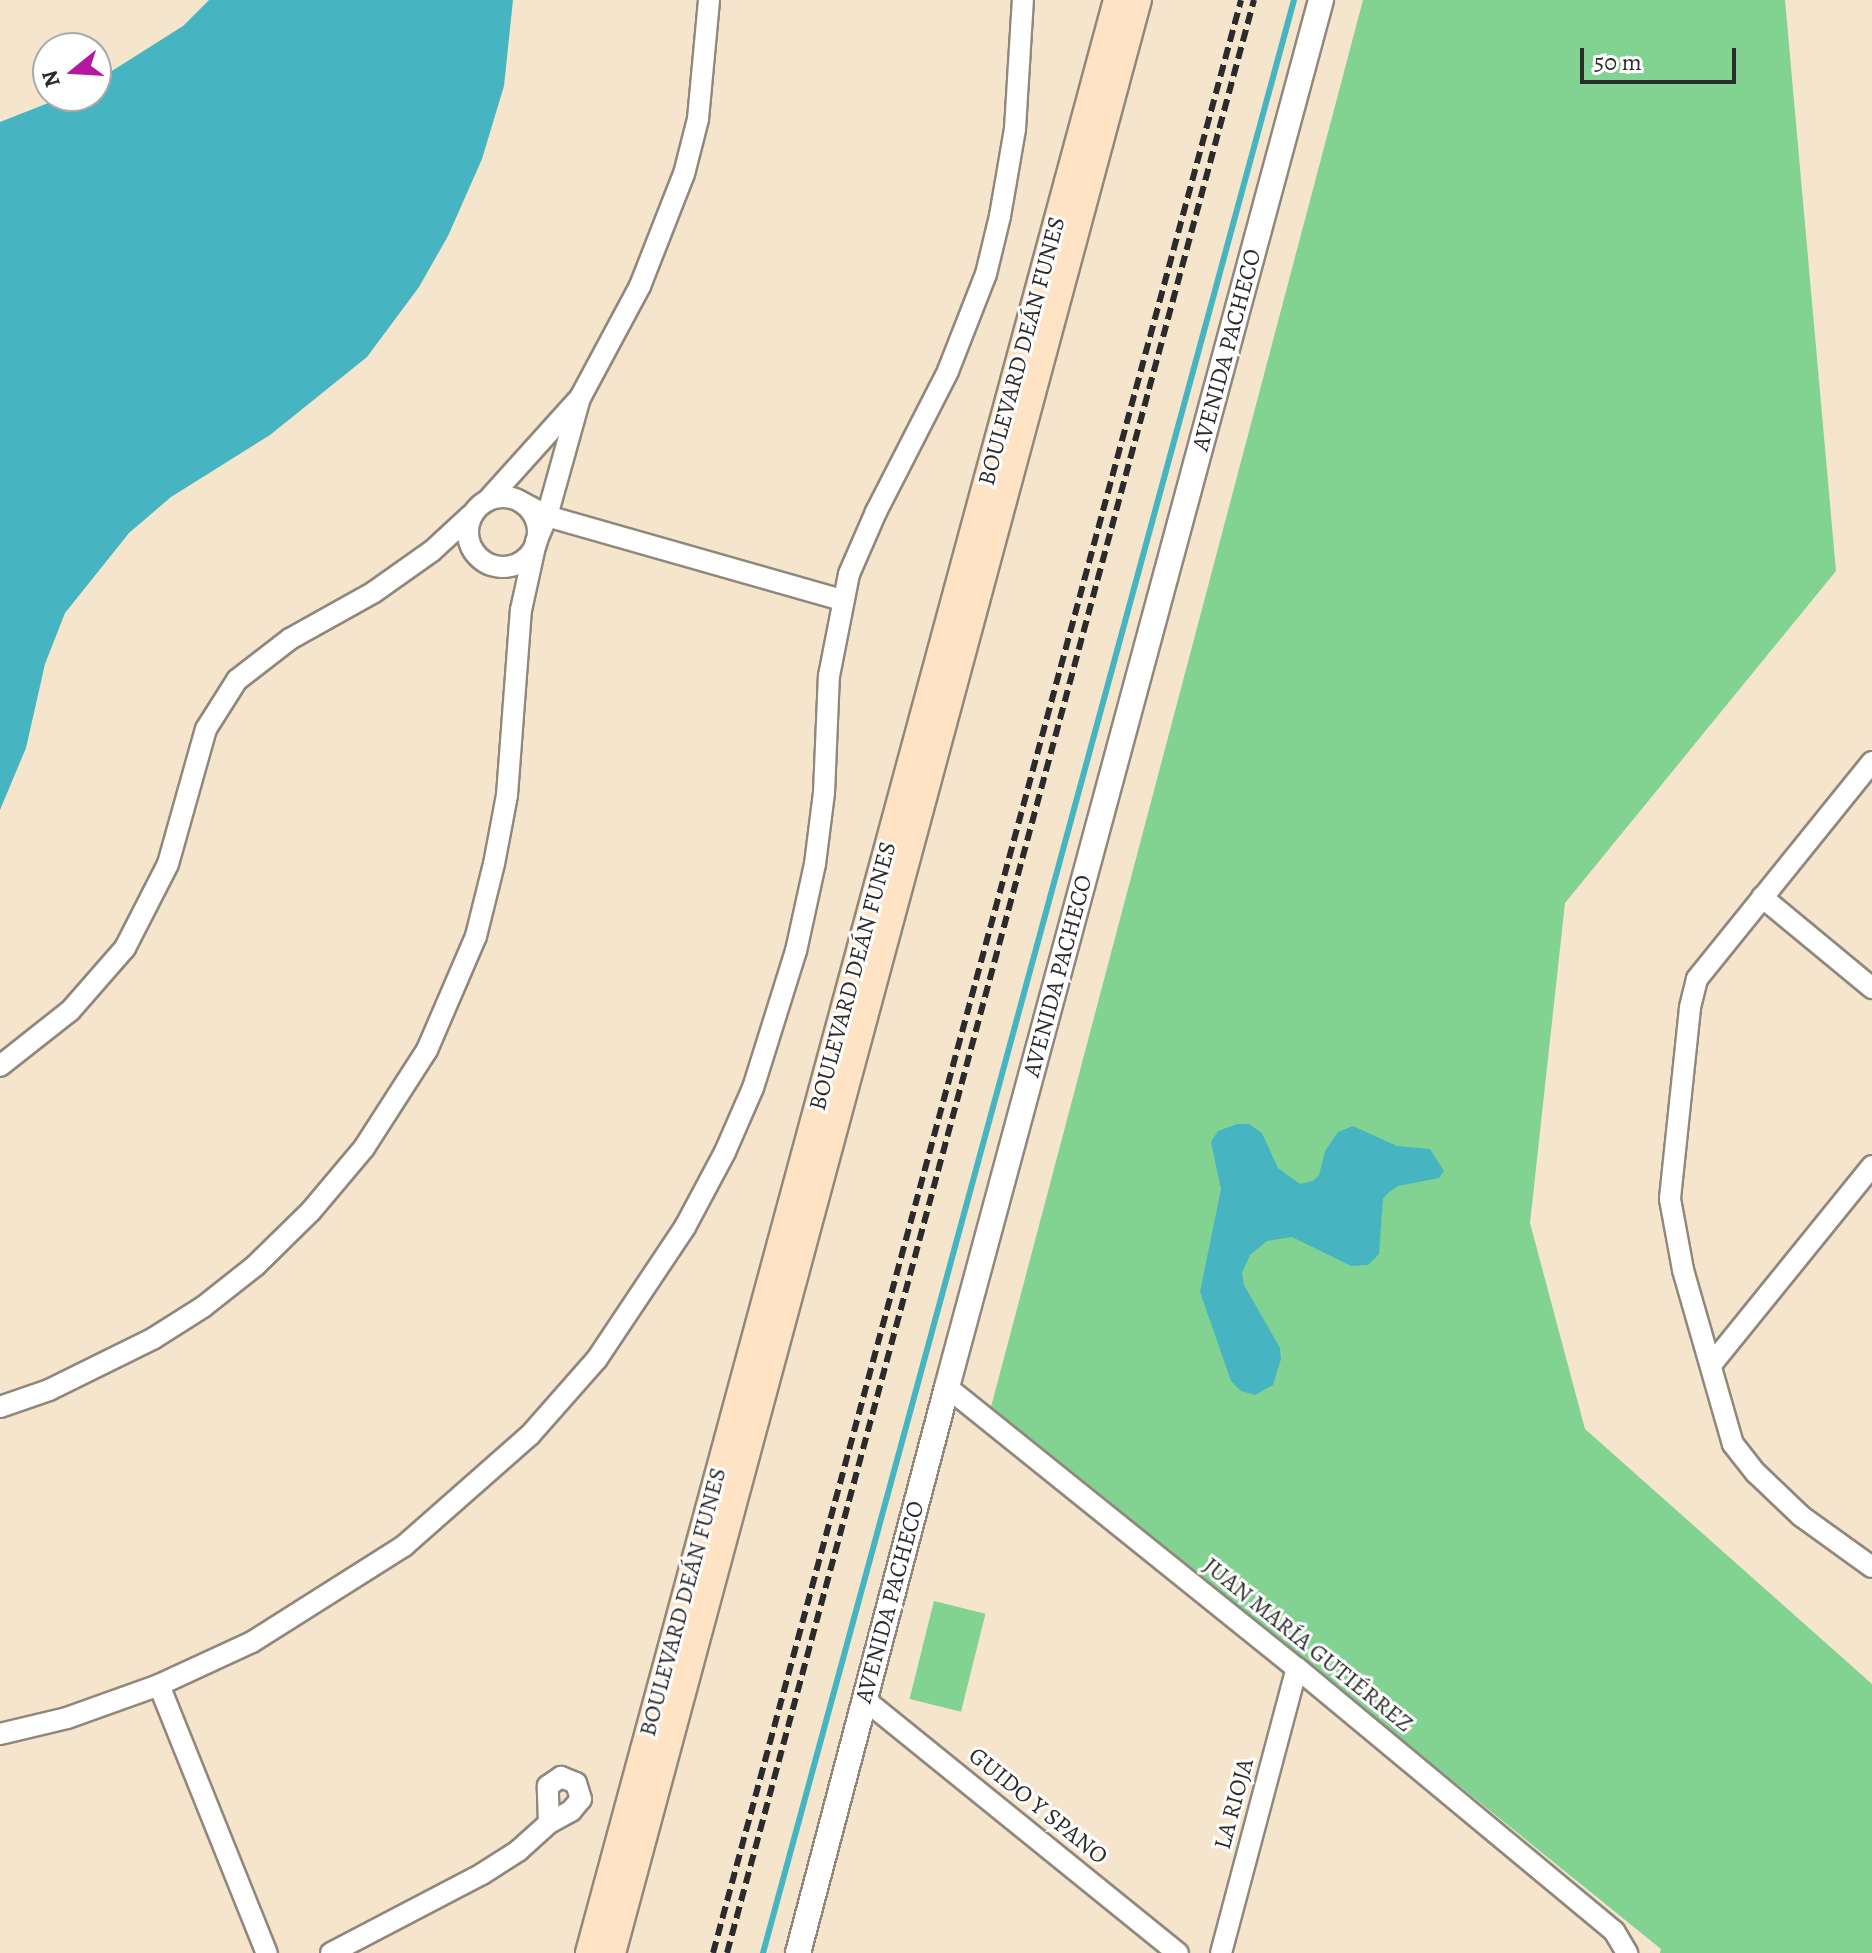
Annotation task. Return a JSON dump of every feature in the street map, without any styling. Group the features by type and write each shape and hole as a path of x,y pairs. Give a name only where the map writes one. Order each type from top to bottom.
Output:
{"main road":[{"name":"BOULEVARD DEÁN FUNES","path":"589,1953 1117,0"},
{"name":"BOULEVARD DEÁN FUNES","path":"612,1953 1138,0"}],"street":[{"path":"432,551 454,552 486,562 514,566 532,552 547,516 580,398 640,286 684,174 698,119 709,0"},
{"path":"0,1734 67,1718 159,1685 252,1642 328,1597 404,1546 468,1494 530,1435 597,1359 670,1252 725,1152 753,1088 796,951 823,808 829,676 842,600 857,552 967,330 986,274 1015,129 1023,0"},
{"name":"AVENIDA PACHECO","path":"798,1953 947,1387 1321,0"},
{"path":"0,1066 70,1011 125,948 168,864 206,729 237,680 280,646 355,604 432,551 487,501 580,398"},
{"path":"487,501 505,497 547,516 842,600"},
{"path":"0,1407 101,1366 203,1307 255,1266 311,1211 364,1148 398,1101 452,999 476,936 491,879 507,795 521,610 536,542 536,521 523,503"},
{"path":"471,515 468,539 514,589 521,610"},
{"path":"1872,762 1697,979 1690,1008 1671,1170 1672,1225 1733,1444 1756,1473 1801,1516 1872,1567"},
{"path":"1762,897 1872,988"},
{"path":"1711,1365 1872,1166"},
{"name":"JUAN MARÍA GUTIÉRREZ","path":"947,1387 1297,1668 1614,1931 1627,1953"},
{"name":"LA RIOJA","path":"1221,1953 1297,1668"},
{"path":"159,1685 267,1953"},
{"name":"GUIDO Y SPANO","path":"864,1699 1178,1953"},
{"path":"331,1953 482,1874 518,1851 549,1823"}],"green space":[{"path":"1363,0 1785,0 1836,571 1565,903 1530,1223 1585,1429 1872,1684 1872,1953 1660,1953 1661,1949 991,1407"},
{"path":"934,1601 985,1614 961,1712 910,1699"}],"water":[{"path":"209,0 513,0 504,86 482,159 448,236 419,287 367,357 270,435 171,497 129,533 65,613 45,664 26,748 0,810 0,122 32,109 32,112 112,112 112,71 183,26"},
{"path":"1237,1124 1249,1124 1262,1133 1278,1168 1300,1184 1313,1181 1319,1175 1325,1151 1338,1132 1353,1126 1397,1146 1430,1149 1444,1171 1439,1178 1398,1186 1383,1199 1379,1254 1368,1265 1351,1266 1292,1237 1267,1241 1250,1255 1242,1273 1244,1285 1280,1348 1281,1359 1273,1385 1255,1395 1241,1391 1231,1381 1200,1292 1221,1189 1211,1142 1218,1131"}],"waterway":[{"path":"763,1953 1294,0"}],"railway":[{"path":"713,1953 1241,0"},
{"path":"727,1953 1254,0"}]}
